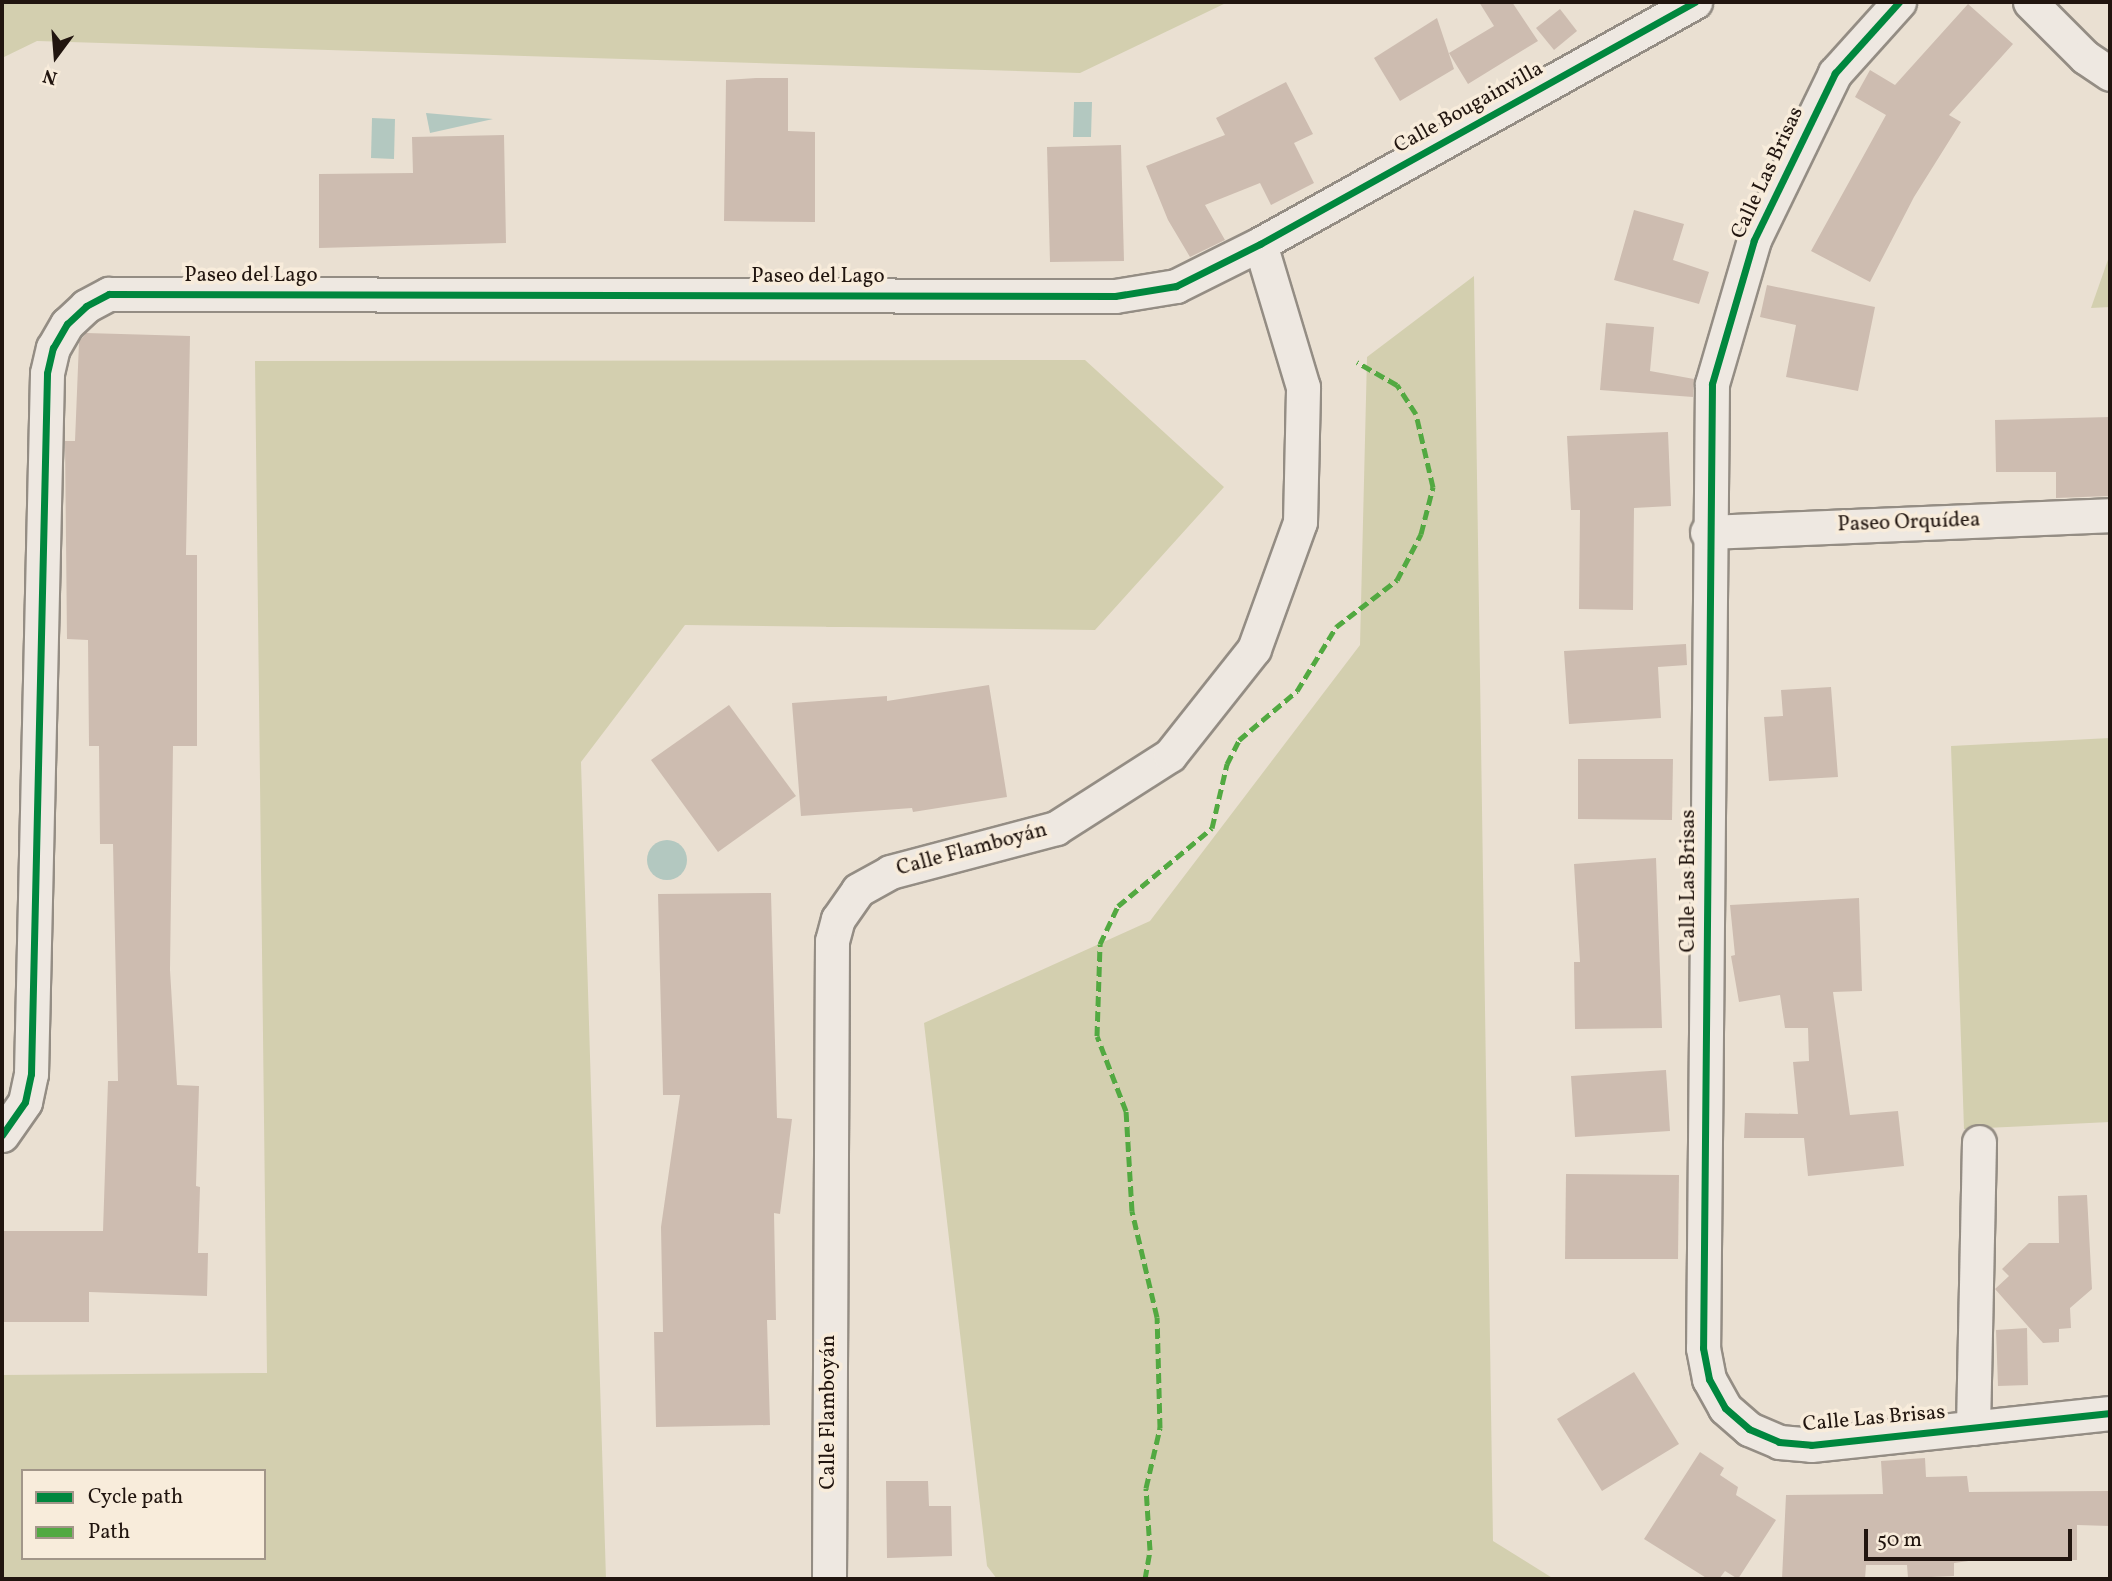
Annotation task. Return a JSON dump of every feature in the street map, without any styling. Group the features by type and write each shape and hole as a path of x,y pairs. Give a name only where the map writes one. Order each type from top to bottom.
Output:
{"street":[{"name":"Calle Bougainvilla","path":"1260,244 1695,2"},
{"name":"Calle Las Brisas","path":"1899,2 1835,73 1754,240 1712,384 1707,532 1703,1348 1709,1379 1725,1408 1741,1422 1779,1442 1811,1445 2110,1413"},
{"path":"2029,2 2085,57 2110,74"},
{"name":"Paseo del Lago","path":"2,1135 25,1102 32,1074 47,373 53,348 66,324 86,306 109,293 1115,296 1176,286 1260,244"},
{"name":"Calle Flamboyán","path":"828,1579 832,941 838,919 858,890 890,872 1056,828 1170,755 1254,649 1300,522 1303,399 1260,244"},
{"name":"Paseo Orquídea","path":"1707,532 2110,515"},
{"path":"1973,1428 1979,1142"}],"shaded area":[{"path":"2,2 1228,2 1080,73 37,41 2,58"},
{"path":"1074,102 1092,102 1091,137 1073,137"},
{"path":"426,113 493,119 430,133"},
{"path":"372,118 395,119 394,159 371,158"},
{"path":"2110,254 2110,307 2091,308"},
{"path":"1474,276 1493,1541 1554,1579 997,1579 987,1566 924,1023 1150,921 1360,645 1367,357"},
{"path":"1085,360 1224,487 1095,630 685,625 581,762 606,1579 2,1579 2,1375 267,1373 255,361"},
{"path":"2110,738 2110,1122 1964,1129 1951,746"},
{"path":"667,840 675,841 681,846 686,852 686,868 681,874 675,879 667,880 659,879 653,874 648,868 647,860 648,852 653,846 659,841"}],"building":[{"path":"1479,2 1512,2 1538,41 1468,84 1449,53 1494,26"},
{"path":"1968,4 2013,44 1949,115 1961,122 1914,197 1870,282 1811,251 1886,115 1855,97 1870,70 1895,85"},
{"path":"1560,9 1577,31 1554,50 1536,28"},
{"path":"1437,18 1454,69 1400,101 1374,58"},
{"path":"788,78 788,131 815,132 815,222 724,221 726,80"},
{"path":"1286,82 1313,134 1294,143 1314,183 1271,205 1260,183 1205,205 1225,240 1190,257 1168,220 1146,166 1225,135 1216,118"},
{"path":"504,135 506,243 319,248 319,174 413,173 412,137"},
{"path":"1121,145 1124,261 1050,262 1047,147"},
{"path":"1634,210 1684,224 1673,260 1709,272 1699,304 1614,280"},
{"path":"1767,285 1875,307 1858,391 1786,377 1796,325 1760,317"},
{"path":"1606,323 1654,327 1650,371 1694,379 1693,397 1600,390"},
{"path":"86,333 190,336 186,555 197,555 197,746 173,746 170,970 177,1085 199,1086 196,1186 200,1187 198,1253 208,1253 207,1296 89,1292 89,1322 2,1322 2,1231 103,1231 108,1081 118,1081 113,844 100,844 99,746 89,746 88,640 67,639 65,441 75,441 79,342"},
{"path":"2110,417 2110,496 2056,498 2056,472 1996,472 1995,420"},
{"path":"1668,432 1671,506 1634,508 1633,610 1579,609 1580,510 1571,510 1567,436"},
{"path":"1686,644 1687,665 1658,667 1661,718 1569,724 1564,651"},
{"path":"989,685 1007,797 913,812 912,808 801,816 792,703 887,696 887,701"},
{"path":"1831,687 1838,777 1769,781 1764,717 1783,716 1781,690"},
{"path":"729,705 796,796 718,852 651,760"},
{"path":"1578,759 1673,759 1672,820 1578,819"},
{"path":"1656,858 1662,1028 1575,1029 1574,962 1580,962 1574,864"},
{"path":"771,893 777,1118 792,1119 780,1214 774,1213 776,1320 767,1320 770,1425 656,1427 654,1332 663,1332 661,1227 680,1095 663,1095 658,894"},
{"path":"1859,898 1862,991 1833,992 1850,1115 1898,1111 1904,1166 1808,1176 1804,1138 1744,1138 1745,1113 1798,1114 1793,1062 1809,1061 1808,1028 1785,1028 1780,995 1739,1002 1731,956 1735,955 1730,905"},
{"path":"1666,1070 1670,1131 1575,1137 1571,1076"},
{"path":"1566,1174 1679,1175 1678,1259 1565,1259"},
{"path":"2087,1195 2092,1289 2070,1308 2071,1328 2059,1329 2059,1342 2043,1343 1995,1289 2009,1276 2002,1269 2029,1243 2059,1243 2058,1196"},
{"path":"2027,1328 2028,1385 1998,1386 1996,1330"},
{"path":"1634,1372 1679,1444 1602,1491 1557,1419"},
{"path":"1700,1452 1724,1468 1720,1475 1738,1487 1736,1495 1776,1520 1738,1579 1725,1571 1719,1579 1708,1579 1644,1539"},
{"path":"1925,1458 1926,1477 1967,1476 1969,1492 2110,1491 2110,1526 2077,1525 2077,1560 1976,1560 1954,1563 1954,1576 1908,1578 1907,1565 1866,1565 1865,1579 1782,1579 1786,1495 1883,1494 1881,1461"},
{"path":"886,1481 928,1481 929,1506 951,1506 952,1556 887,1558"}],"marked path":[{"path":"1145,1579 1150,1550 1146,1488 1160,1428 1157,1317 1132,1211 1126,1111 1097,1036 1100,944 1118,906 1212,828 1227,764 1239,740 1297,691 1336,627 1397,580 1421,534 1433,487 1416,414 1397,385 1357,362"}],"cycle path":[{"path":"2,1135 25,1102 31,1074 47,373 53,348 67,324 86,306 109,294 1115,296 1176,286 1260,244 1695,2"},
{"path":"1899,2 1835,73 1754,240 1712,384 1703,1348 1709,1379 1725,1408 1749,1429 1779,1442 1811,1445 2110,1413"}]}
